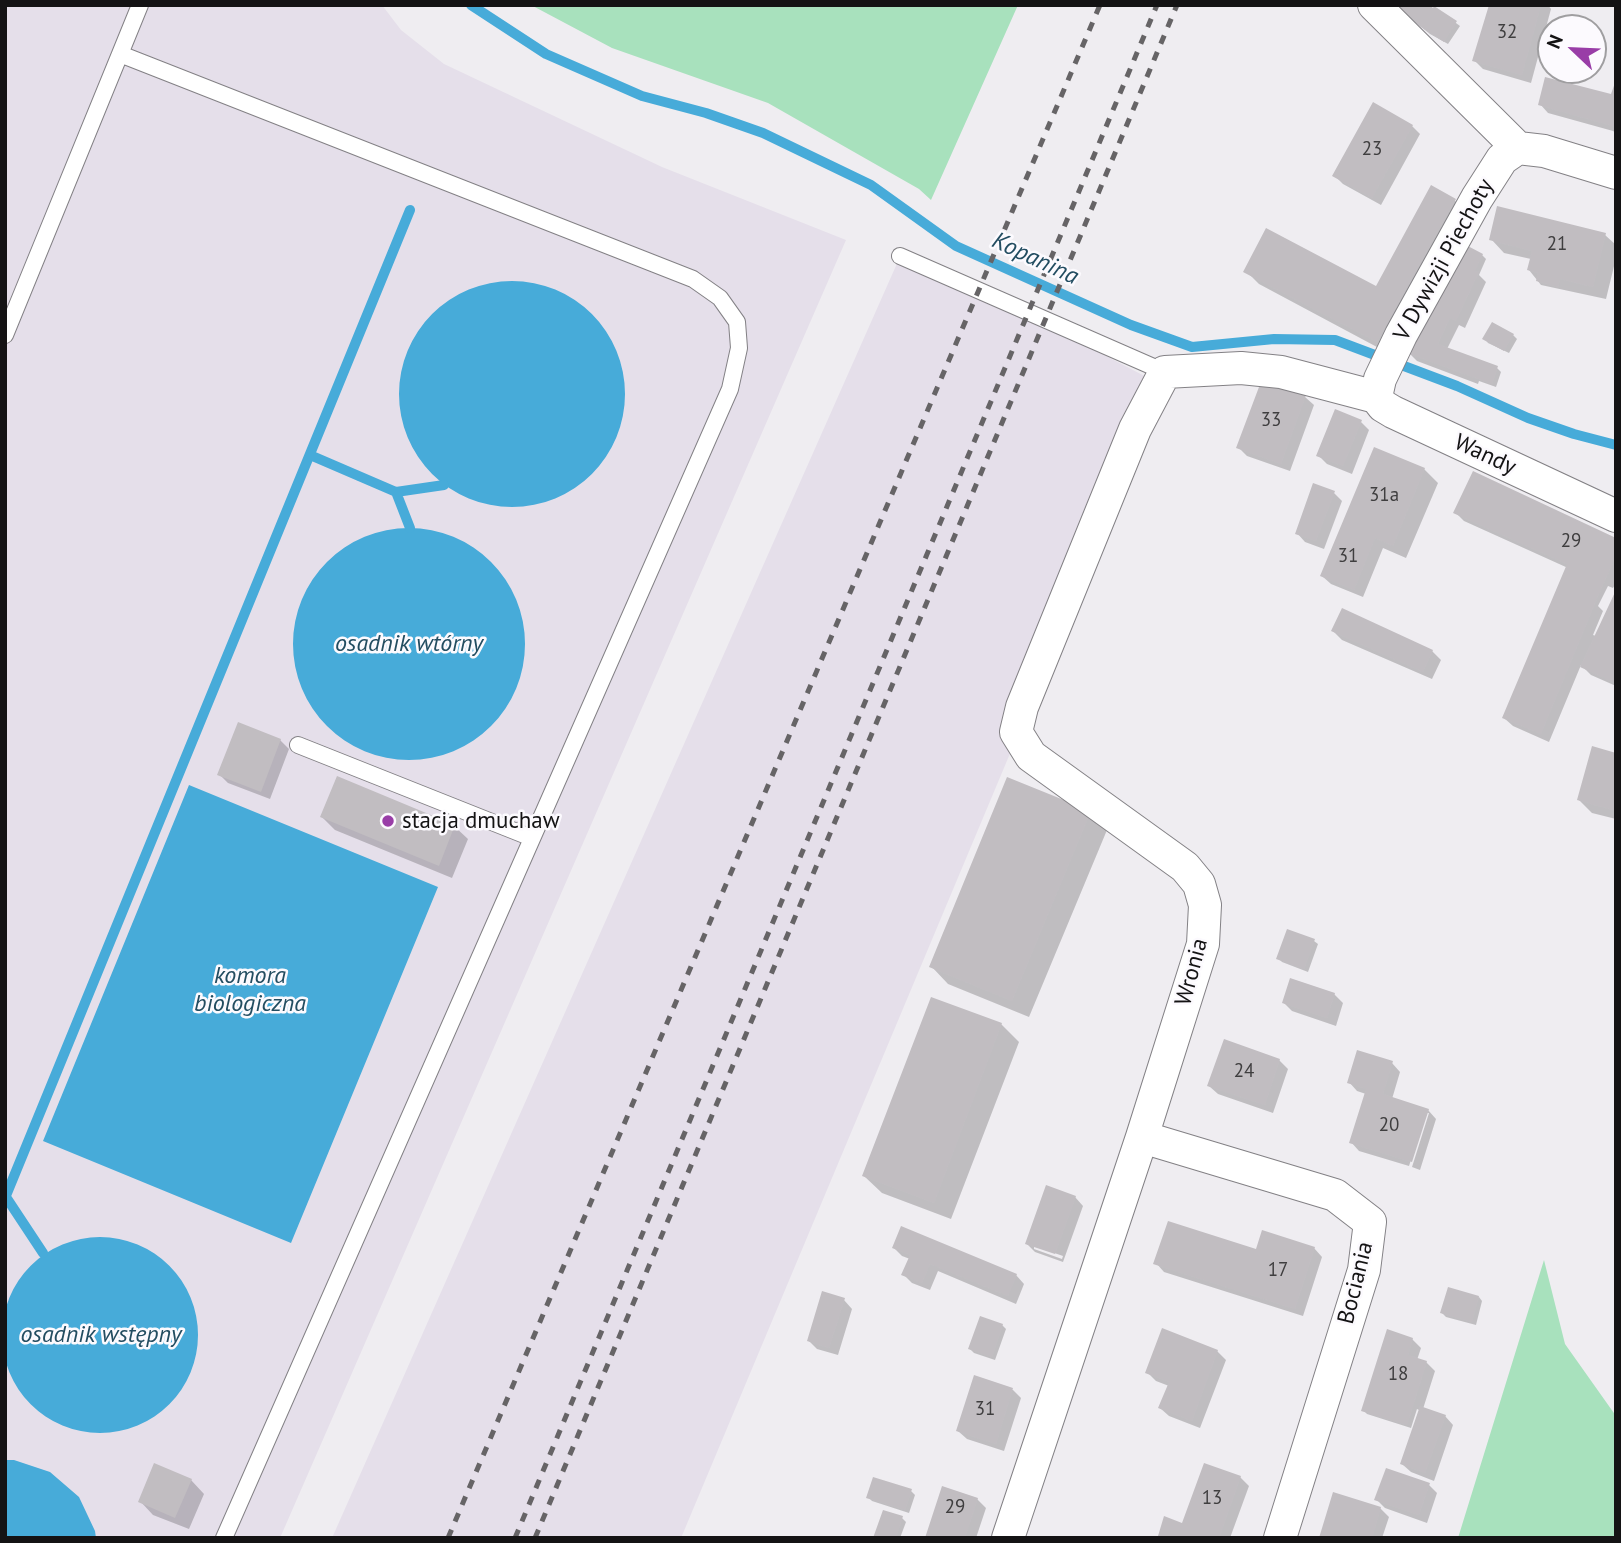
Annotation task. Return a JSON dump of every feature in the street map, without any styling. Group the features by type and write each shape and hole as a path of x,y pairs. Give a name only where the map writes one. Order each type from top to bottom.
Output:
{"street":[{"path":"1374,5 1518,148 1544,150 1616,173"},
{"name":"V Dywizji Piechoty","path":"1378,388 1401,335 1477,198 1502,159 1518,148"},
{"path":"1165,372 1241,369 1281,372 1378,388"},
{"name":"Wronia","path":"1008,1538 1142,1137 1203,944 1205,905 1199,884 1185,867 1031,755 1016,732 1022,706 1130,442 1165,372"},
{"name":"Wandy","path":"1378,388 1383,406 1393,412 1616,516"},
{"name":"Bociania","path":"1142,1137 1335,1195 1370,1222 1364,1270 1280,1538"}],"lane":[{"path":"5,335 140,5"},
{"path":"120,54 693,279 720,298 737,322 739,348 730,389 224,1538"},
{"path":"900,256 1165,372"},
{"path":"298,745 532,838"}],"shaded area":[{"path":"5,5 382,5 401,30 444,64 662,167 846,240 280,1538 5,1538"},
{"path":"903,250 1154,381 1014,744 681,1538 332,1538"}],"green space":[{"path":"531,5 1018,5 931,200 919,189 768,103 612,48"},
{"path":"1544,1260 1565,1344 1616,1416 1616,1538 1458,1538"}],"water":[{"path":"512,281 534,283 555,290 575,300 592,314 606,331 616,351 623,372 623,416 616,437 606,457 592,474 575,488 555,498 534,505 512,507 490,505 469,498 449,488 432,474 418,457 408,437 401,416 399,394 401,372 408,351 418,331 432,314 449,300 469,290 490,283"},
{"name":"osadnik wtórny","path":"398,528 420,528 464,541 483,554 499,570 512,589 520,610 525,644 523,667 512,699 499,718 483,734 464,747 443,755 420,760 398,760 354,747 335,734 319,718 306,699 298,678 293,655 293,633 306,589 319,570 335,554 354,541 375,533"},
{"name":"komora biologiczna","path":"189,785 438,887 291,1243 43,1141"},
{"name":"osadnik wstępny","path":"100,1237 137,1245 169,1266 190,1298 198,1335 190,1372 169,1404 137,1425 100,1433 63,1425 31,1404 10,1372 2,1335 10,1298 31,1266 63,1245"},
{"path":"5,1460 14,1460 50,1472 79,1497 96,1538 5,1538"}],"building":[{"path":"1393,5 1434,6 1457,21 1444,42"},
{"path":"1489,5 1541,5 1522,75 1472,61"},
{"path":"1616,80 1616,127 1538,105 1543,84 1572,84 1611,94"},
{"path":"1373,102 1413,125 1372,198 1332,176"},
{"path":"1431,185 1456,199 1377,342 1243,272 1266,228 1376,286"},
{"path":"1497,206 1606,233 1593,287 1560,279 1558,287 1536,281 1538,273 1527,270 1532,251 1489,240"},
{"path":"1464,244 1483,254 1475,271 1479,272 1456,321 1450,318 1438,344 1498,366 1492,384 1407,353"},
{"path":"1492,322 1514,334 1504,351 1482,339"},
{"path":"1262,379 1306,395 1281,464 1236,448"},
{"path":"1335,409 1362,420 1343,466 1316,456"},
{"path":"1374,447 1425,468 1393,546 1375,538 1354,590 1320,576"},
{"path":"1473,471 1616,538 1616,556 1541,734 1502,718 1567,564 1453,513"},
{"path":"1313,483 1335,491 1316,541 1295,534"},
{"path":"1616,590 1616,681 1615,683 1580,667"},
{"path":"1342,608 1433,650 1423,672 1331,631"},
{"path":"238,722 281,739 261,792 217,775"},
{"path":"1592,746 1616,753 1616,811 1577,800"},
{"name":"stacja dmuchaw","path":"337,776 455,825 439,866 320,817"},
{"path":"1007,777 1091,811 1012,1001 929,967"},
{"path":"1287,929 1315,939 1304,969 1276,959"},
{"path":"1290,978 1335,993 1327,1018 1282,1003"},
{"path":"931,997 1002,1023 934,1203 862,1176"},
{"path":"1224,1039 1280,1059 1265,1105 1207,1086"},
{"path":"1357,1050 1393,1061 1383,1094 1429,1109 1412,1162 1349,1143 1366,1089 1347,1083"},
{"path":"1046,1185 1076,1196 1055,1254 1025,1244"},
{"path":"1168,1221 1256,1249 1262,1230 1315,1247 1295,1309 1153,1264"},
{"path":"901,1226 1017,1274 1008,1296 930,1264 922,1283 901,1275 910,1255 892,1248"},
{"path":"1448,1287 1479,1296 1472,1322 1440,1313"},
{"path":"822,1291 845,1298 829,1348 807,1341"},
{"path":"980,1316 1003,1324 992,1357 968,1349"},
{"path":"1162,1328 1218,1350 1192,1421 1158,1408 1169,1382 1145,1373"},
{"path":"1387,1329 1413,1338 1408,1355 1427,1361 1407,1425 1361,1411"},
{"path":"974,1375 1013,1388 996,1444 956,1431"},
{"path":"1420,1406 1446,1415 1425,1473 1400,1464"},
{"path":"154,1463 192,1479 175,1518 138,1502"},
{"path":"1204,1463 1241,1476 1219,1538 1158,1536 1164,1516 1182,1523"},
{"path":"1386,1468 1430,1483 1419,1515 1374,1500"},
{"path":"873,1477 912,1489 905,1510 866,1498"},
{"path":"942,1486 978,1498 965,1538 925,1538"},
{"path":"1333,1492 1381,1507 1372,1538 1319,1538"},
{"path":"883,1510 903,1516 896,1538 873,1538"}],"waterway":[{"name":"Kopanina","path":"471,5 546,54 642,96 706,113 763,133 871,185 956,246 1131,325 1192,347 1274,339 1335,340 1457,386 1528,418 1616,445"},
{"path":"5,1198 410,210"},
{"path":"310,455 396,492 410,528"},
{"path":"396,492 444,485"},
{"path":"6,1197 43,1253"}],"railway":[{"path":"448,1538 1100,5"},
{"path":"515,1538 1157,5"},
{"path":"535,1538 1177,5"}],"place":[{"name":"stacja dmuchaw","path":"388,821"}]}
